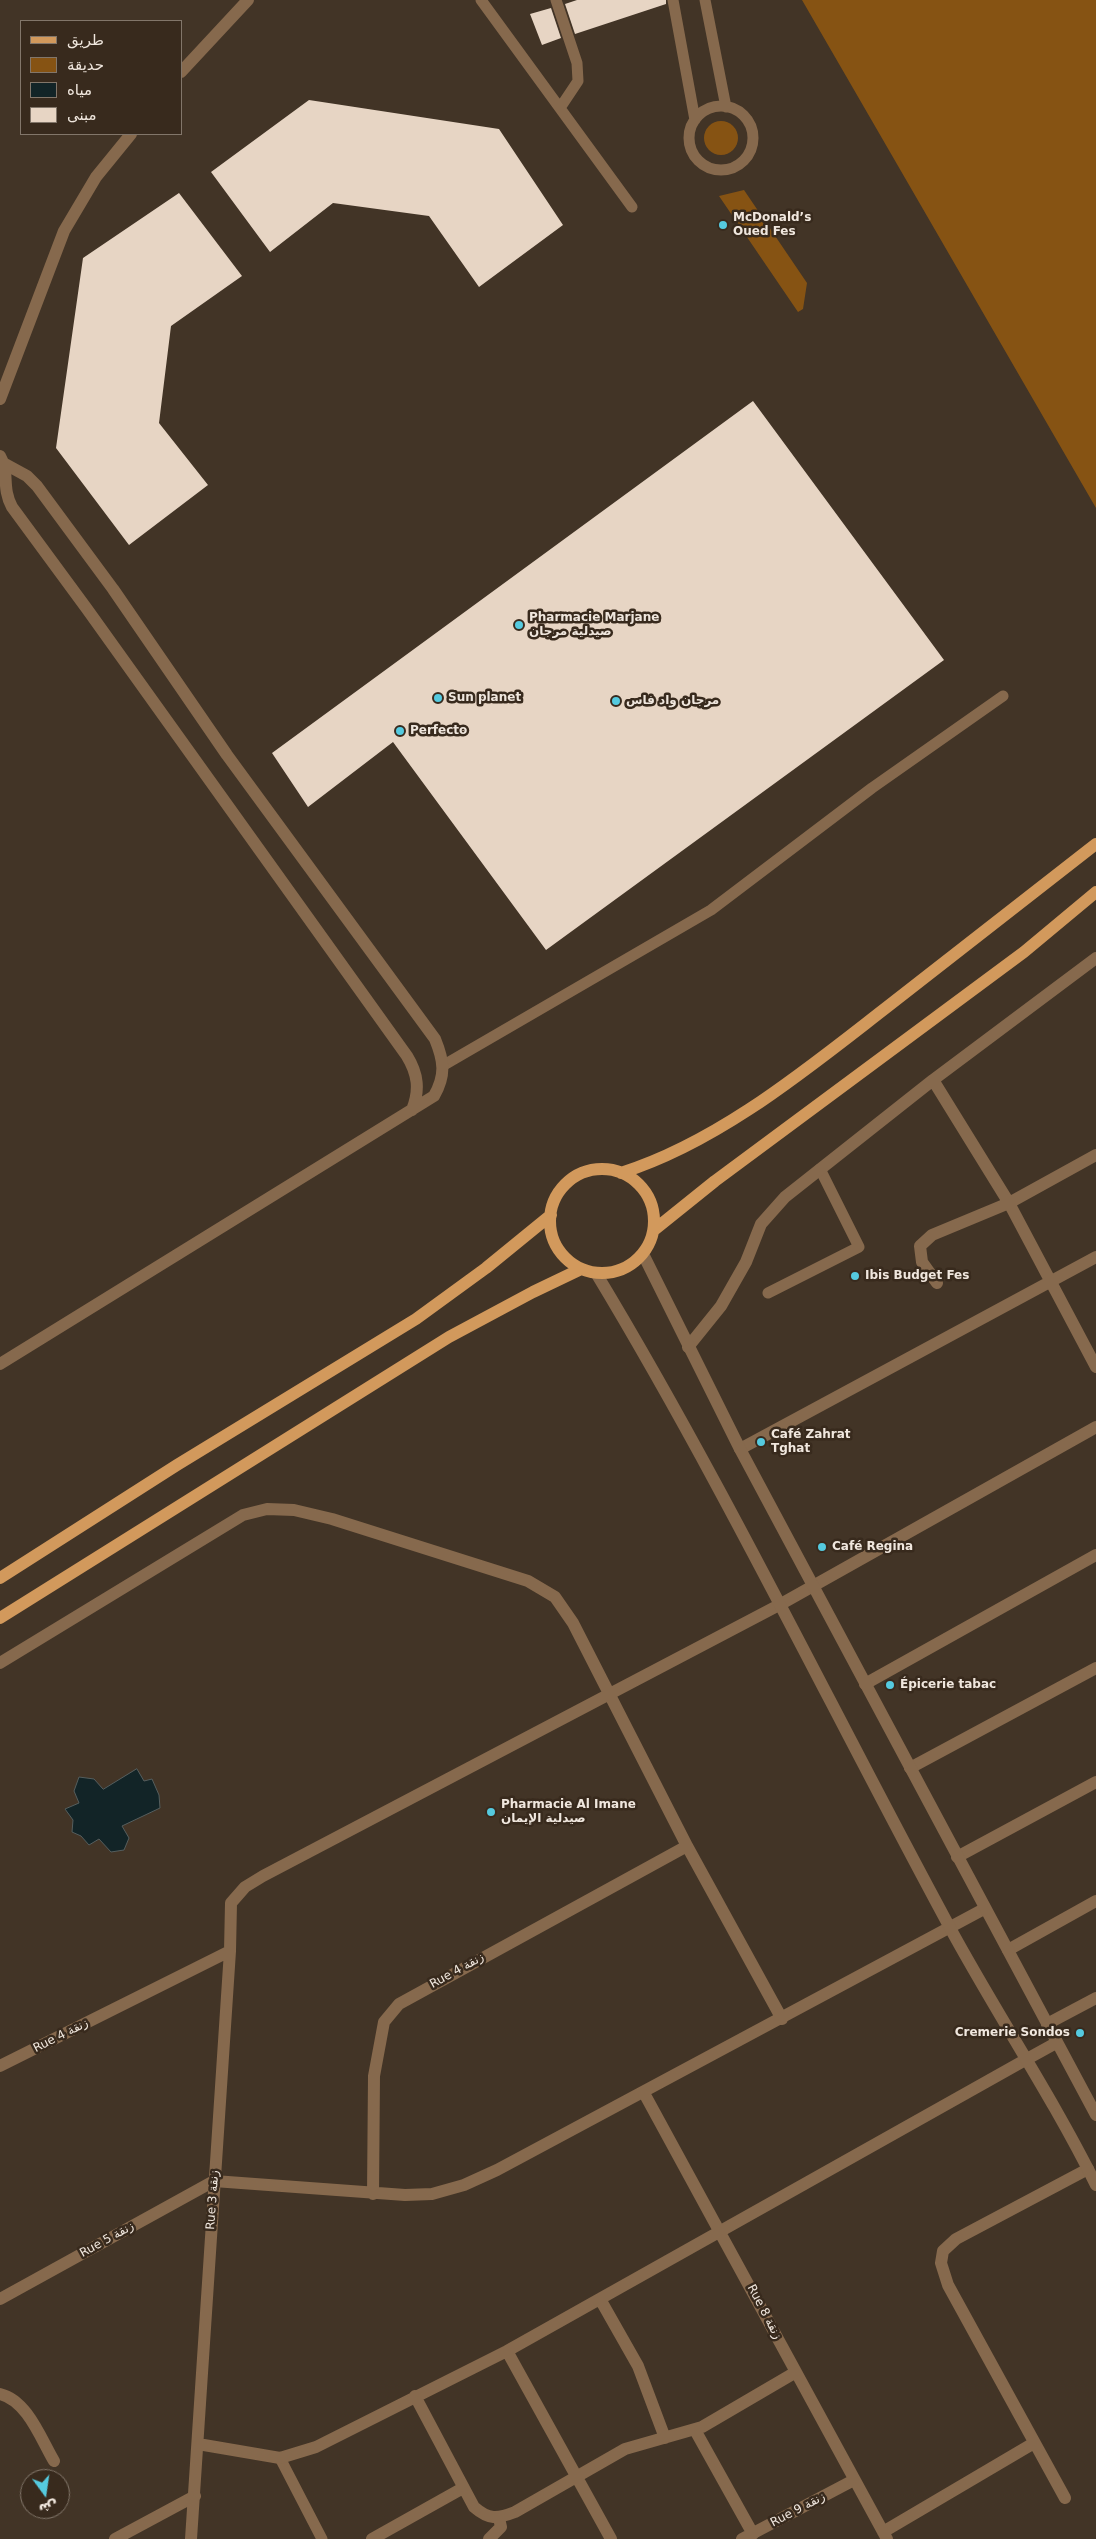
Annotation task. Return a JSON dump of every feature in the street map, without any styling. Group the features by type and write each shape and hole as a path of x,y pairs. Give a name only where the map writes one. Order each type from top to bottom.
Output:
{"main road":[{"path":"621,1173 666,1156 703,1137 784,1085 1096,844"},
{"path":"654,1230 700,1192 1024,952 1096,892"},
{"path":"595,1170 621,1173 639,1185 651,1202 654,1230 643,1254 622,1270 596,1273 581,1269 570,1262 554,1241 551,1215 554,1202 570,1181 595,1170"},
{"path":"0,1578 177,1465 416,1319 478,1274 551,1215"},
{"path":"0,1618 449,1338 581,1269"}],"street":[{"path":"182,71 248,0"},
{"path":"0,399 64,231 96,177 129,135"},
{"path":"0,1364 434,1096 443,1076 444,1065 435,1039 227,755 113,589 38,486 27,476 2,460"},
{"path":"2,460 5,494 12,507 408,1056 417,1076 418,1092 412,1110"},
{"path":"688,1346 721,1306 746,1262 762,1224 770,1212 820,1169 933,1080 1096,958"},
{"path":"933,1080 1009,1203 1096,1367"},
{"path":"937,1283 922,1262 920,1246 932,1235 1009,1203 1096,1155"},
{"path":"643,1254 740,1450 984,1909 1008,1950 1096,2115"},
{"path":"740,1450 1096,1257"},
{"path":"596,1273 640,1346 781,1604 950,1928 1027,2060 1096,2185"},
{"name":"Rue 3 زنقة","path":"191,2539 230,1951 231,1904 245,1887 263,1876 781,1604 1096,1427"},
{"path":"0,1663 243,1516 267,1509 294,1510 332,1519 528,1580 555,1597 573,1623 611,1694 687,1846 782,2020"},
{"path":"865,1684 1096,1555"},
{"path":"910,1768 1096,1668"},
{"path":"957,1857 1096,1782"},
{"name":"Rue 4 زنقة","path":"373,2194 374,2076 384,2022 400,2004 687,1846"},
{"path":"1008,1950 1096,1901"},
{"path":"214,2181 373,2194 432,2194 464,2185 782,2020 984,1909"},
{"name":"Rue 4 زنقة","path":"0,2066 230,1951"},
{"path":"1047,2024 1096,1998"},
{"path":"198,2444 280,2458 316,2446 507,2351 1056,2043"},
{"name":"Rue 8 زنقة","path":"644,2092 885,2536 1034,2443"},
{"path":"1065,2498 948,2285 941,2262 943,2251 956,2240 1088,2169"},
{"name":"Rue 5 زنقة","path":"0,2299 214,2181"},
{"path":"600,2299 638,2366 665,2438"},
{"path":"507,2351 611,2539"},
{"path":"415,2396 474,2507 489,2518 499,2518 515,2512 625,2449 696,2430 796,2372"},
{"path":"0,2394 8,2396 23,2409 54,2461"},
{"path":"696,2430 754,2536"},
{"name":"Rue 9 زنقة","path":"754,2536 854,2480"},
{"path":"372,2539 464,2488"},
{"path":"115,2539 194,2496"},
{"path":"489,2539 500,2527 499,2518"}],"lane":[{"path":"481,0 632,207"},
{"path":"556,0 577,64 578,81 560,108"},
{"path":"672,0 695,120"},
{"path":"705,0 726,107"},
{"path":"714,107 726,107 743,115 753,132 750,151 745,159 729,169 711,168 696,158 690,143 690,135 695,120 703,112 714,107"},
{"path":"444,1065 711,910 872,788 1003,696"},
{"path":"768,1294 859,1247 820,1169"},
{"path":"280,2458 322,2539"}],"green space":[{"path":"802,0 1096,0 1096,508"},
{"path":"721,121 728,122 733,126 737,131 737,145 733,150 728,154 721,155 714,154 709,150 705,145 704,138 705,131 709,126 714,122"},
{"path":"744,190 807,283 803,309 798,312 719,196"}],"water":[{"path":"137,1769 144,1781 152,1779 159,1795 160,1808 122,1826 129,1838 124,1850 111,1852 99,1839 89,1845 81,1836 72,1832 73,1820 65,1809 79,1803 74,1791 79,1777 94,1779 103,1789"}],"building":[{"path":"577,0 666,0 666,4 575,34 565,4"},
{"path":"551,8 561,38 542,45 530,14"},
{"path":"309,100 499,129 563,225 479,287 429,216 333,203 270,252 211,172"},
{"path":"179,193 242,276 171,326 159,423 208,485 129,545 56,448 83,258"},
{"name":"مرجان واد فاس","path":"753,401 944,660 546,950 393,742 308,807 272,753"}],"place":[{"name":"McDonald’s Oued Fes","path":"723,225"},
{"name":"Pharmacie Marjane صيدلية مرجان","path":"519,625"},
{"name":"Sun planet","path":"438,698"},
{"name":"مرجان واد فاس","path":"616,701"},
{"name":"Perfecto","path":"400,731"},
{"name":"Ibis Budget Fes","path":"855,1276"},
{"name":"Café Zahrat Tghat","path":"761,1442"},
{"name":"Café Regina","path":"822,1547"},
{"name":"Épicerie tabac","path":"890,1685"},
{"name":"Pharmacie Al Imane صيدلية الإيمان","path":"491,1812"},
{"name":"Cremerie Sondos","path":"1080,2033"}]}
